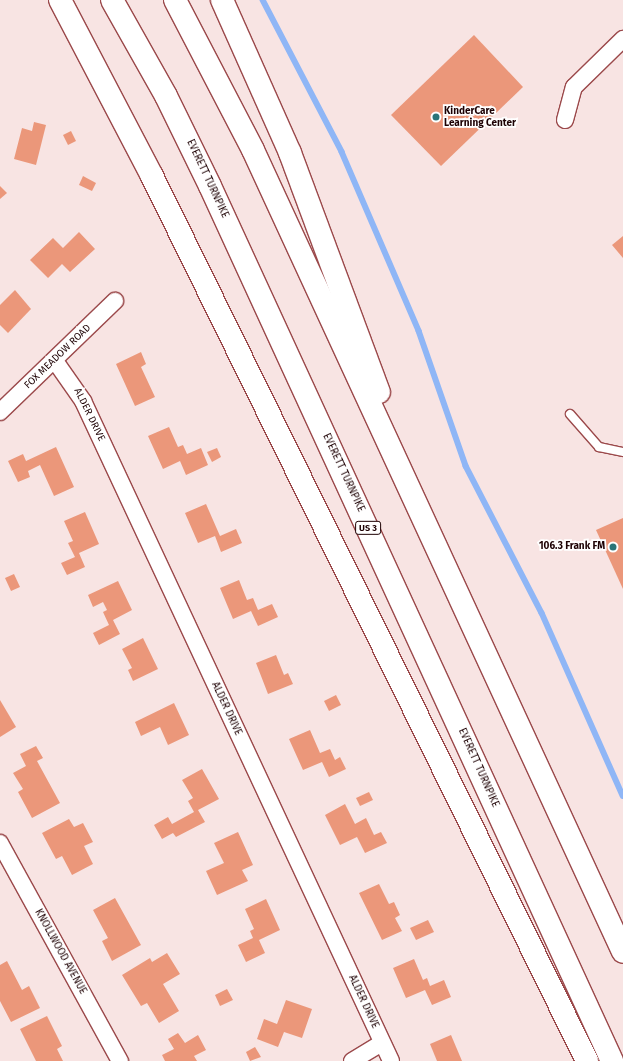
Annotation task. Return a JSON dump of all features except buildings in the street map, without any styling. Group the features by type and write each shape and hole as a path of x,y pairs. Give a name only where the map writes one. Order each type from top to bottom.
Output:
{"highway":[{"path":"49,0 123,119"},
{"path":"60,0 123,119 587,1061"},
{"name":"EVERETT TURNPIKE","path":"112,0 166,96 214,193 612,1061"},
{"path":"175,0 253,150 623,952"},
{"path":"222,0 308,198 434,542"}],"street":[{"path":"565,120 574,87 623,39"},
{"name":"FOX MEADOW ROAD","path":"0,412 115,301"},
{"name":"ALDER DRIVE","path":"54,361 83,401 391,1061"},
{"name":"KNOLLWOOD AVENUE","path":"0,843 120,1061"},
{"path":"352,1061 382,1043"}],"lane":[{"path":"570,414 600,447 623,452"}],"waterway":[{"path":"263,0 342,152 419,331 466,466 542,613 623,796"}],"place":[{"name":"KinderCare Learning Center","path":"436,117"},
{"name":"106.3 Frank FM","path":"613,547"}]}
